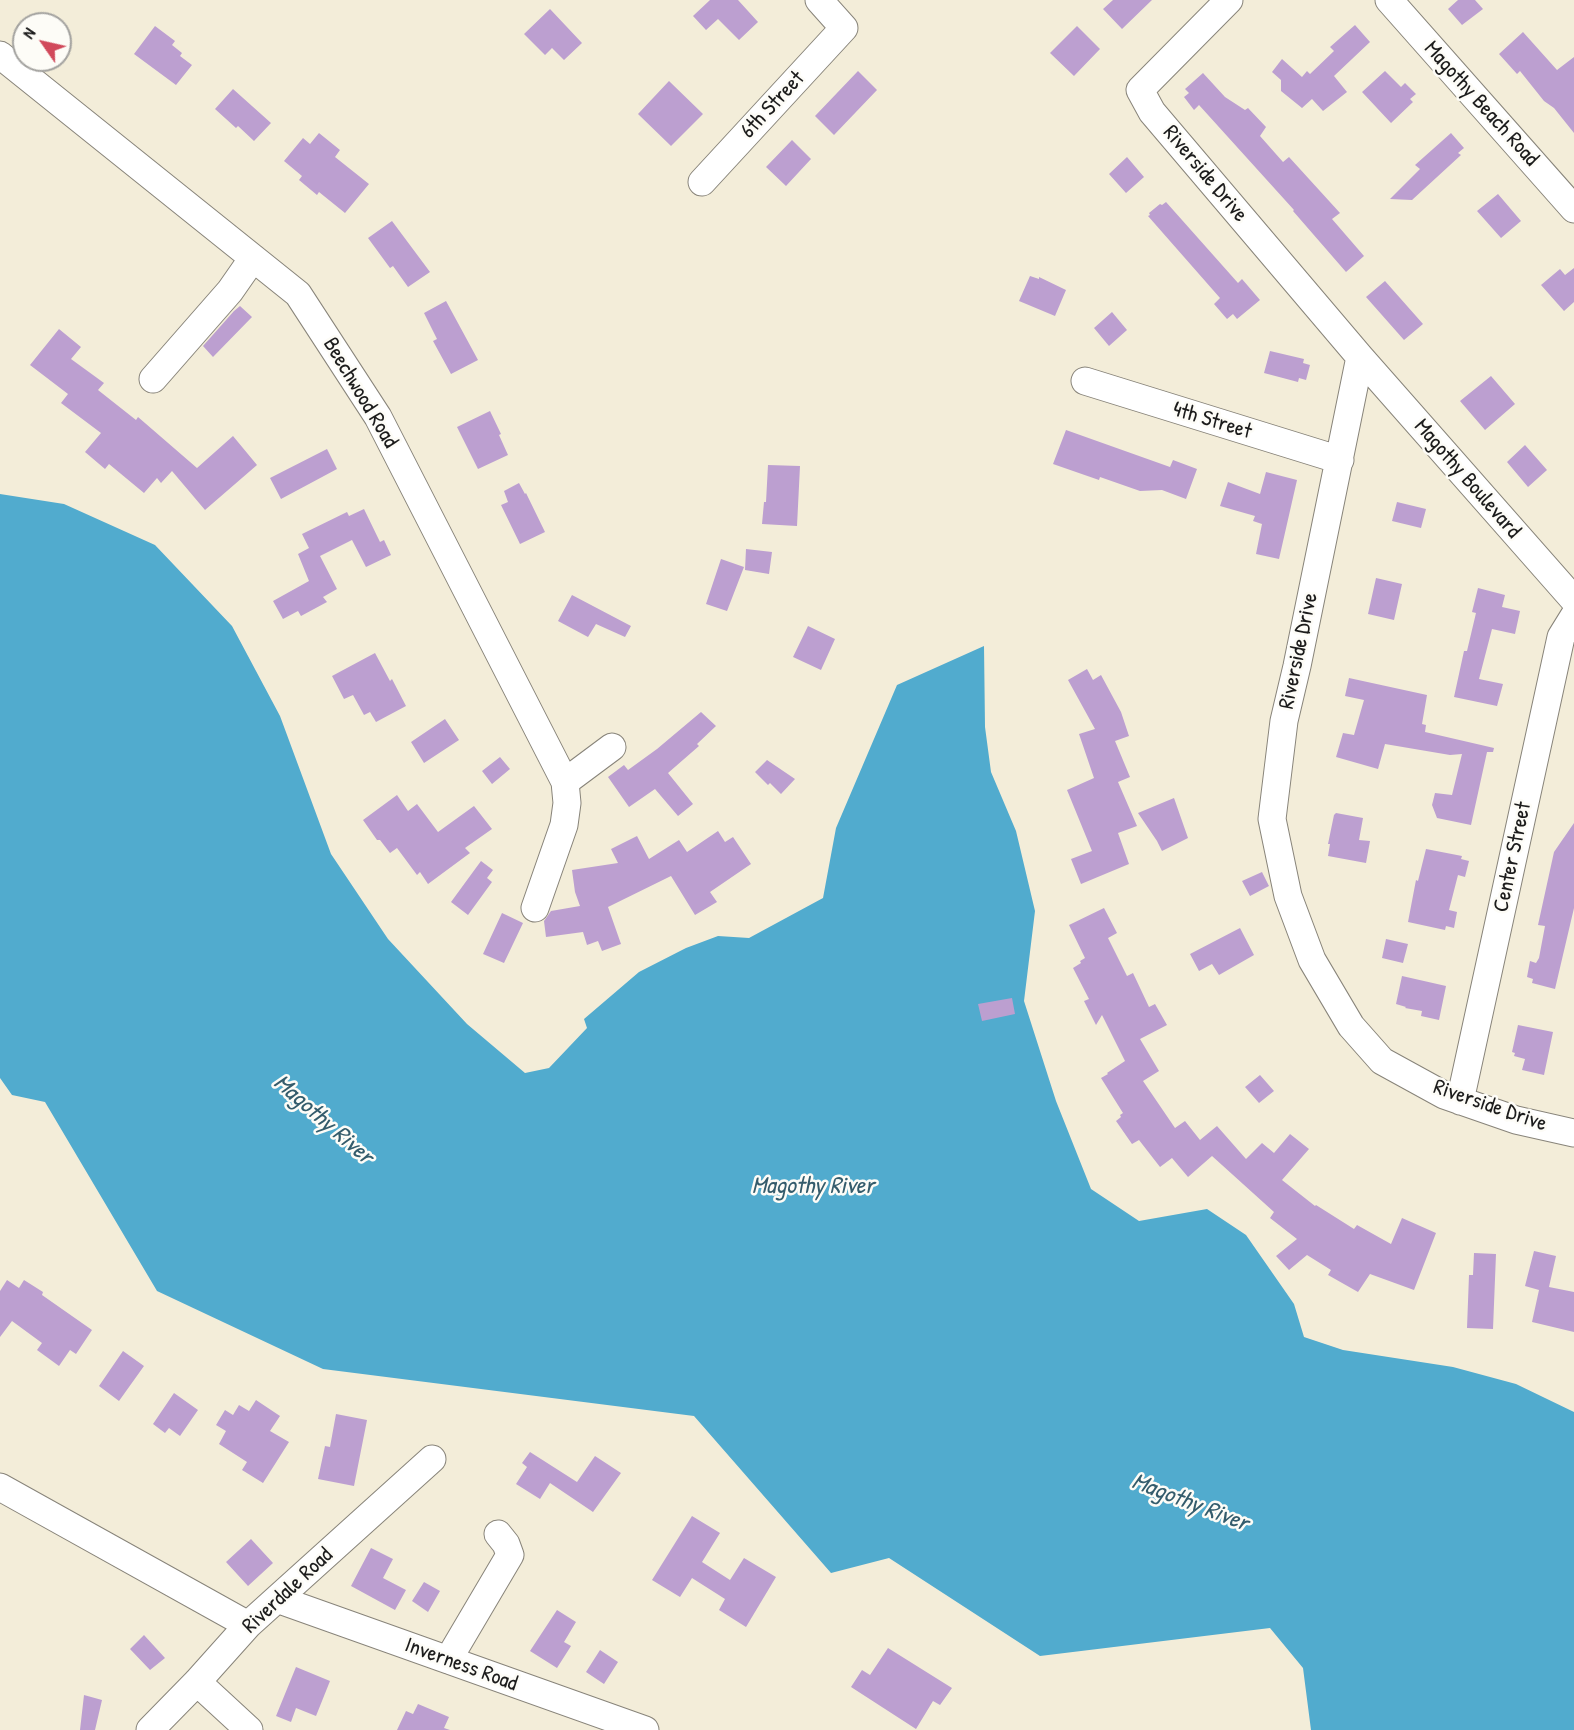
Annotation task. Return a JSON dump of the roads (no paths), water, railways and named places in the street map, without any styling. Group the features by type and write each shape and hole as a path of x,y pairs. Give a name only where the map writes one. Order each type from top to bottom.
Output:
{"street":[{"name":"6th Street","path":"702,182 844,28 819,0"},
{"name":"Riverside Drive","path":"1229,0 1140,90 1152,112 1360,357 1284,721 1272,819 1288,896 1312,960 1351,1026 1382,1061 1444,1095 1516,1120 1574,1133"},
{"name":"Magothy Beach Road","path":"1389,0 1574,209"},
{"name":"Beechwood Road","path":"0,55 298,294 378,417 565,782"},
{"path":"153,379 230,291 253,258"},
{"name":"Magothy Boulevard","path":"1360,357 1574,600"},
{"name":"4th Street","path":"1085,381 1340,460"},
{"name":"Center Street","path":"1460,1101 1561,637 1574,616"},
{"path":"535,908 564,825 567,803 565,782 612,747"},
{"name":"Riverdale Road","path":"150,1730 248,1625 432,1459"},
{"path":"0,1487 248,1625"},
{"path":"448,1660 510,1555 506,1544 498,1534"},
{"name":"Inverness Road","path":"278,1599 645,1730"},
{"path":"197,1682 249,1730"}],"water":[{"name":"Magothy River","path":"0,494 64,504 155,545 232,626 280,716 331,854 388,939 467,1024 525,1073 549,1068 587,1028 584,1019 639,972 686,948 718,936 749,938 823,898 836,828 897,685 984,646 985,727 991,772 1016,831 1035,911 1024,1001 1056,1101 1091,1189 1139,1221 1207,1209 1246,1235 1294,1304 1304,1337 1343,1350 1453,1367 1516,1384 1574,1412 1574,1730 1311,1730 1303,1668 1270,1628 1040,1656 889,1558 831,1573 694,1416 323,1369 157,1291 45,1102 12,1095 0,1078"}]}
